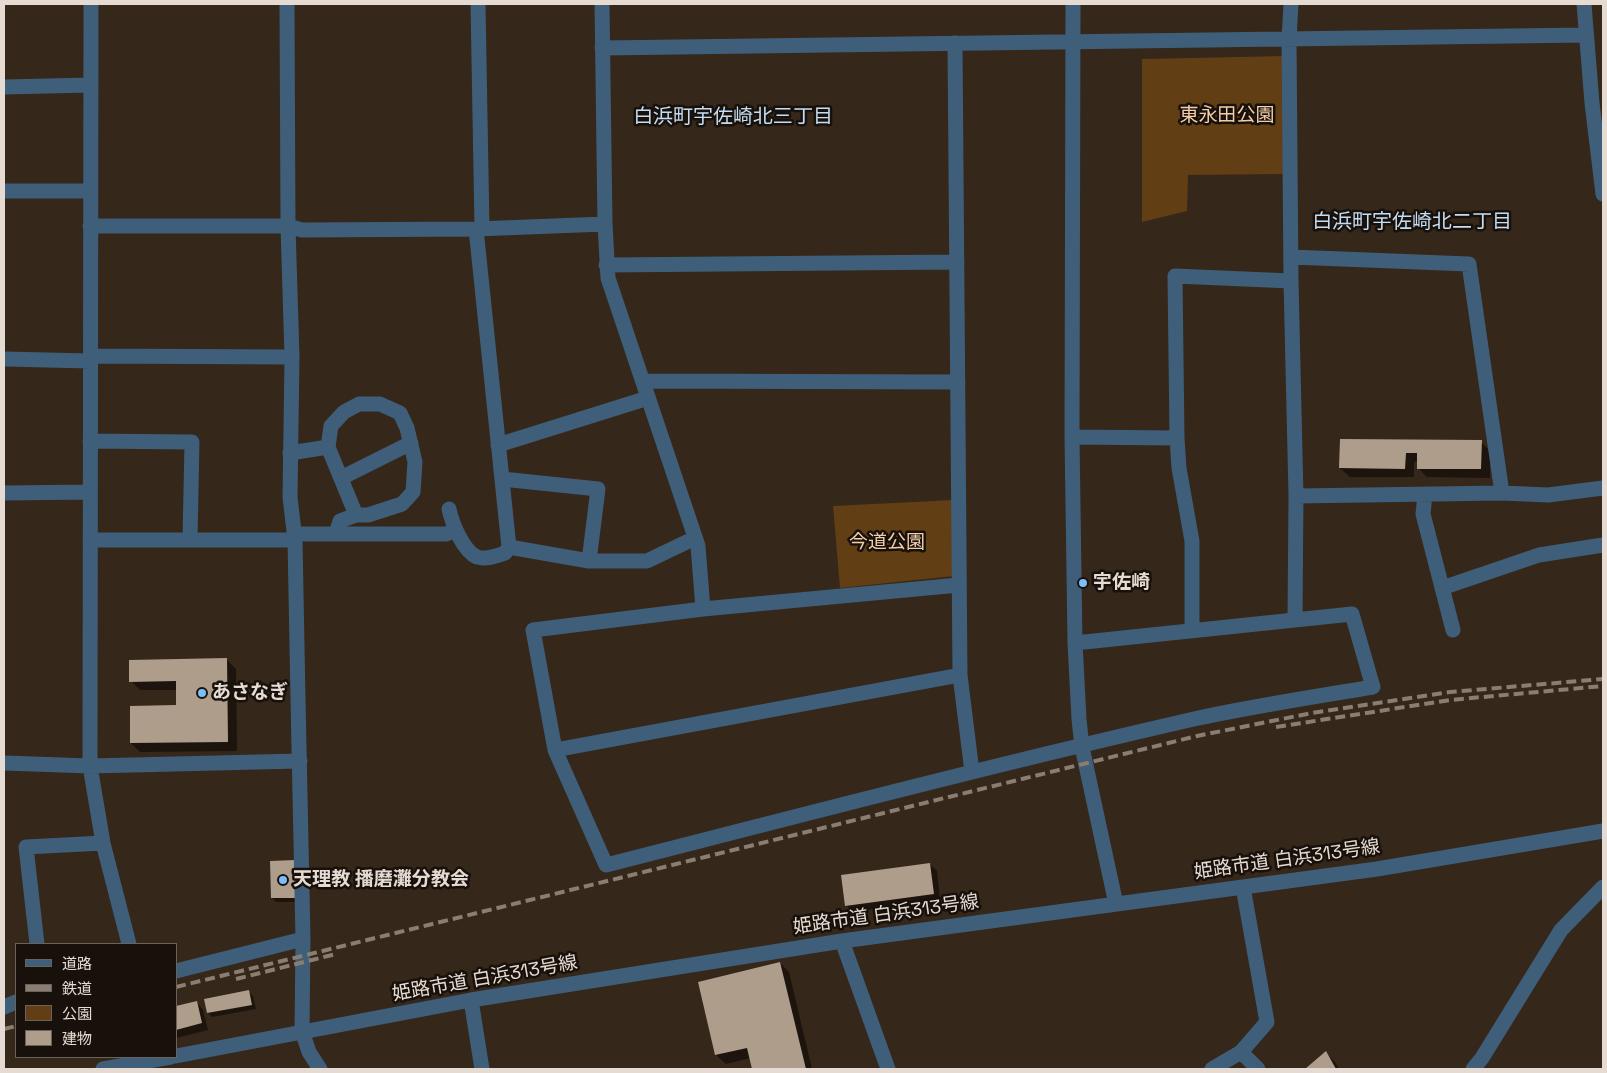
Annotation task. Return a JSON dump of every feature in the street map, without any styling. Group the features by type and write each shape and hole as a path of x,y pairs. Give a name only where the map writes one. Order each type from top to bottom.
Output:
{"street":[{"path":"90,4 90,766 103,843 129,943"},
{"path":"287,4 288,226 292,357 290,497 294,537 300,761 303,939 302,1031 309,1052 320,1069"},
{"path":"449,509 456,530 468,549 478,557 490,558 505,554 509,547 479,228 478,4"},
{"path":"602,4 605,224 608,278 698,546 703,609"},
{"path":"1073,4 1072,437 1075,643 1082,747 1116,904"},
{"path":"1291,4 1289,39 1291,281 1296,496 1295,619"},
{"path":"1584,4 1594,126 1603,194"},
{"path":"602,48 1586,35"},
{"path":"955,43 960,676 972,772"},
{"path":"4,86 91,85"},
{"path":"4,191 90,192"},
{"path":"90,226 288,226 302,230 479,228 605,224"},
{"path":"1291,257 1469,264 1502,493"},
{"path":"606,265 957,262"},
{"path":"1192,630 1192,541 1179,468 1177,438 1176,276 1291,281"},
{"path":"4,359 292,357"},
{"path":"642,381 958,382"},
{"path":"498,445 648,398"},
{"path":"336,534 340,521 356,515 368,515 402,504 413,492 415,462 411,443 400,414 380,404 359,404 344,412 331,426 328,447 356,515"},
{"path":"1072,437 1177,438"},
{"path":"90,441 192,442 190,540"},
{"path":"341,478 411,443"},
{"path":"290,453 328,447"},
{"path":"502,479 598,489 589,561"},
{"path":"1296,496 1502,493 1548,495 1603,488"},
{"path":"4,493 90,492"},
{"path":"1425,494 1423,514 1453,630"},
{"path":"90,540 190,540 336,534 446,534 456,530"},
{"path":"509,547 589,561 646,561 695,538"},
{"path":"1442,588 1539,555 1603,545"},
{"path":"959,585 703,609 533,630 555,750 606,865 972,772 1195,719 1373,687 1352,614 1075,643"},
{"path":"555,750 960,676"},
{"path":"4,763 90,766 300,761"},
{"name":"姫路市道 白浜313号線","path":"178,1056 471,1000 842,941 1377,869 1603,831"},
{"path":"37,943 26,847 103,843"},
{"path":"1212,1069 1241,1052 1267,1022 1243,887"},
{"path":"1479,1067 1561,930 1603,887"},
{"path":"178,970 303,939"},
{"path":"842,941 888,1069"},
{"path":"471,1000 482,1069"},
{"path":"1241,1052 1258,1069"},
{"path":"104,1069 164,1062"}],"green space":[{"name":"東永田公園","path":"1286,56 1285,174 1188,175 1187,211 1142,222 1142,59"},
{"name":"今道公園","path":"953,500 954,576 840,588 833,506"}],"building":[{"path":"1340,439 1482,440 1481,469 1417,469 1417,453 1406,453 1405,469 1339,468"},
{"name":"あさなぎ","path":"227,658 228,742 130,743 130,706 176,705 176,681 129,682 129,660"},
{"name":"天理教 播磨灘分教会","path":"295,860 297,898 271,898 270,861"},
{"path":"930,863 934,894 845,906 841,875"},
{"path":"780,962 806,1069 752,1069 747,1048 715,1055 698,982"},
{"path":"249,990 252,1005 207,1013 204,999"},
{"path":"197,1001 202,1023 178,1029 178,1006"},
{"path":"1326,1051 1336,1069 1305,1069"}],"railway":[{"path":"178,987 1197,736 1312,713 1450,692 1603,679"},
{"path":"1276,727 1450,700 1603,686"},
{"path":"236,979 336,954"},
{"path":"4,1029 15,1026"}],"place":[{"name":"宇佐崎","path":"1083,583"},
{"name":"あさなぎ","path":"202,693"},
{"name":"天理教 播磨灘分教会","path":"283,880"}],"district":[{"name":"白浜町宇佐崎北三丁目","path":"733,118"},
{"name":"白浜町宇佐崎北二丁目","path":"1412,223"}]}
